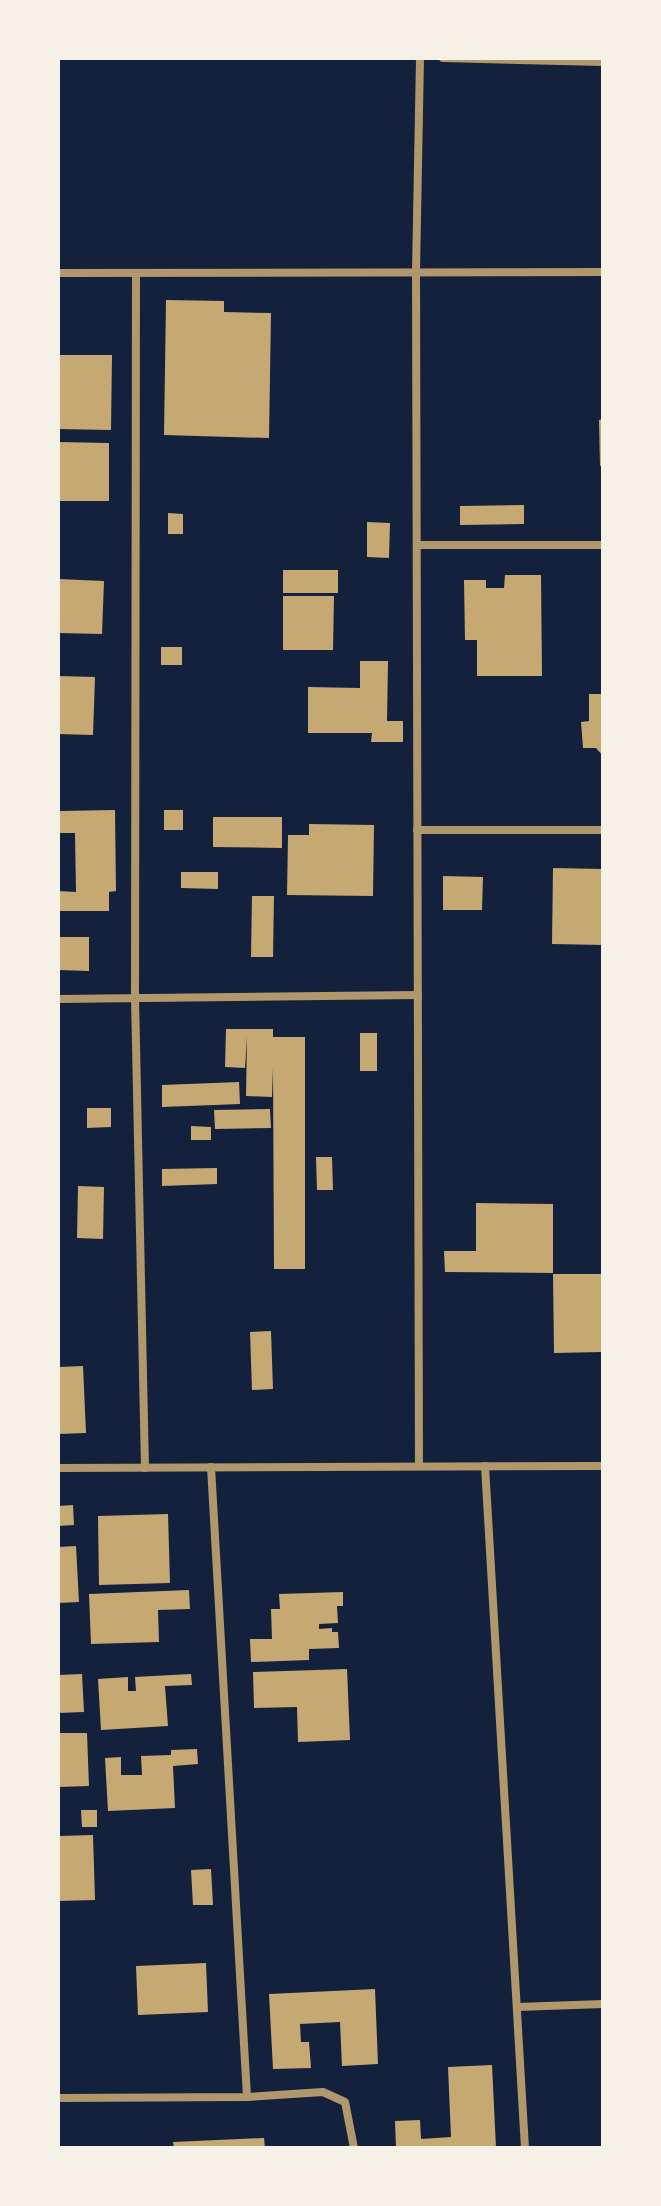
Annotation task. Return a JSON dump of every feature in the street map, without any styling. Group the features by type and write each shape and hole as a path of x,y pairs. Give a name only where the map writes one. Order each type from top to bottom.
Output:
{"street":[{"path":"419,1466 416,272 420,58"},
{"path":"443,58 603,62"},
{"path":"58,273 603,272"},
{"path":"136,273 135,998 145,1468"},
{"path":"417,545 603,545"},
{"path":"417,830 603,830"},
{"path":"58,999 418,995"},
{"path":"485,1466 525,2148"},
{"path":"58,1468 603,1466"},
{"path":"211,1467 247,2097"},
{"path":"517,2007 603,2004"},
{"path":"58,2098 247,2097 323,2092 345,2102 354,2148"}],"building":[{"path":"166,300 224,301 224,312 271,313 269,438 164,435"},
{"path":"58,355 112,355 111,430 58,429"},
{"path":"603,419 603,466 600,466 599,420"},
{"path":"58,442 109,443 109,501 58,501"},
{"path":"524,505 524,524 460,525 460,506"},
{"path":"168,513 183,514 183,534 168,534"},
{"path":"367,522 390,523 389,558 367,557"},
{"path":"283,570 338,570 338,593 283,593"},
{"path":"505,575 541,575 542,676 477,676 477,640 465,640 464,580 486,580 486,588 504,588"},
{"path":"58,579 104,581 102,634 58,633"},
{"path":"283,596 334,596 333,650 283,650"},
{"path":"161,647 182,647 182,665 161,665"},
{"path":"360,661 388,661 387,721 403,721 403,742 371,742 372,733 308,733 308,687 360,688"},
{"path":"58,676 95,677 93,735 58,734"},
{"path":"589,694 603,694 603,756 596,748 583,748 581,722 589,721"},
{"path":"115,810 116,891 109,892 109,911 58,911 58,891 76,892 75,833 59,833 59,811"},
{"path":"164,810 183,810 183,830 164,830"},
{"path":"213,817 282,817 282,848 213,847"},
{"path":"309,824 374,825 373,896 287,895 288,835 309,835"},
{"path":"553,868 603,869 603,945 552,944"},
{"path":"181,872 218,872 218,889 181,888"},
{"path":"443,876 483,877 482,910 443,910"},
{"path":"252,896 274,896 273,957 251,957"},
{"path":"58,937 89,937 89,971 58,970"},
{"path":"226,1029 273,1029 273,1037 305,1037 305,1269 274,1269 273,1068 272,1097 246,1096 247,1037 245,1068 225,1067"},
{"path":"360,1033 377,1033 377,1071 360,1071"},
{"path":"239,1082 240,1104 162,1107 162,1085"},
{"path":"87,1108 111,1108 111,1127 87,1128"},
{"path":"270,1109 271,1128 215,1129 214,1110"},
{"path":"191,1126 211,1127 211,1140 191,1140"},
{"path":"316,1157 332,1157 333,1190 317,1190"},
{"path":"217,1168 217,1184 162,1186 162,1169"},
{"path":"78,1186 104,1187 103,1239 77,1238"},
{"path":"476,1203 553,1204 553,1273 445,1272 444,1251 476,1251"},
{"path":"553,1274 603,1274 603,1352 554,1353"},
{"path":"271,1331 273,1389 252,1390 250,1332"},
{"path":"83,1366 86,1433 58,1434 58,1367"},
{"path":"73,1505 74,1525 58,1526 58,1506"},
{"path":"168,1514 170,1583 99,1585 98,1516"},
{"path":"76,1546 79,1602 58,1603 58,1547"},
{"path":"189,1590 190,1609 158,1610 159,1642 91,1644 89,1594"},
{"path":"343,1592 343,1606 337,1606 338,1623 319,1624 319,1629 332,1628 332,1632 338,1632 339,1648 309,1649 309,1660 251,1662 250,1639 272,1639 271,1609 280,1609 279,1594"},
{"path":"347,1669 350,1740 298,1742 297,1707 254,1708 253,1672"},
{"path":"82,1674 84,1712 58,1713 58,1675"},
{"path":"191,1674 192,1685 165,1686 168,1726 101,1730 98,1679 128,1677 128,1691 136,1691 135,1677"},
{"path":"58,1733 87,1733 89,1786 58,1787"},
{"path":"197,1749 198,1764 173,1766 175,1808 108,1811 105,1758 121,1757 121,1775 142,1775 141,1756 171,1755 171,1750"},
{"path":"81,1810 97,1810 97,1827 82,1827"},
{"path":"93,1835 95,1900 58,1901 58,1836"},
{"path":"211,1869 213,1905 193,1905 191,1870"},
{"path":"206,1963 208,2012 138,2015 136,1966"},
{"path":"375,1989 378,2064 342,2066 340,2022 300,2024 301,2042 309,2042 311,2068 273,2069 269,1994"},
{"path":"492,2065 496,2148 396,2148 395,2121 420,2120 421,2139 451,2137 448,2067"},
{"path":"264,2138 265,2148 174,2148 173,2142"}]}
